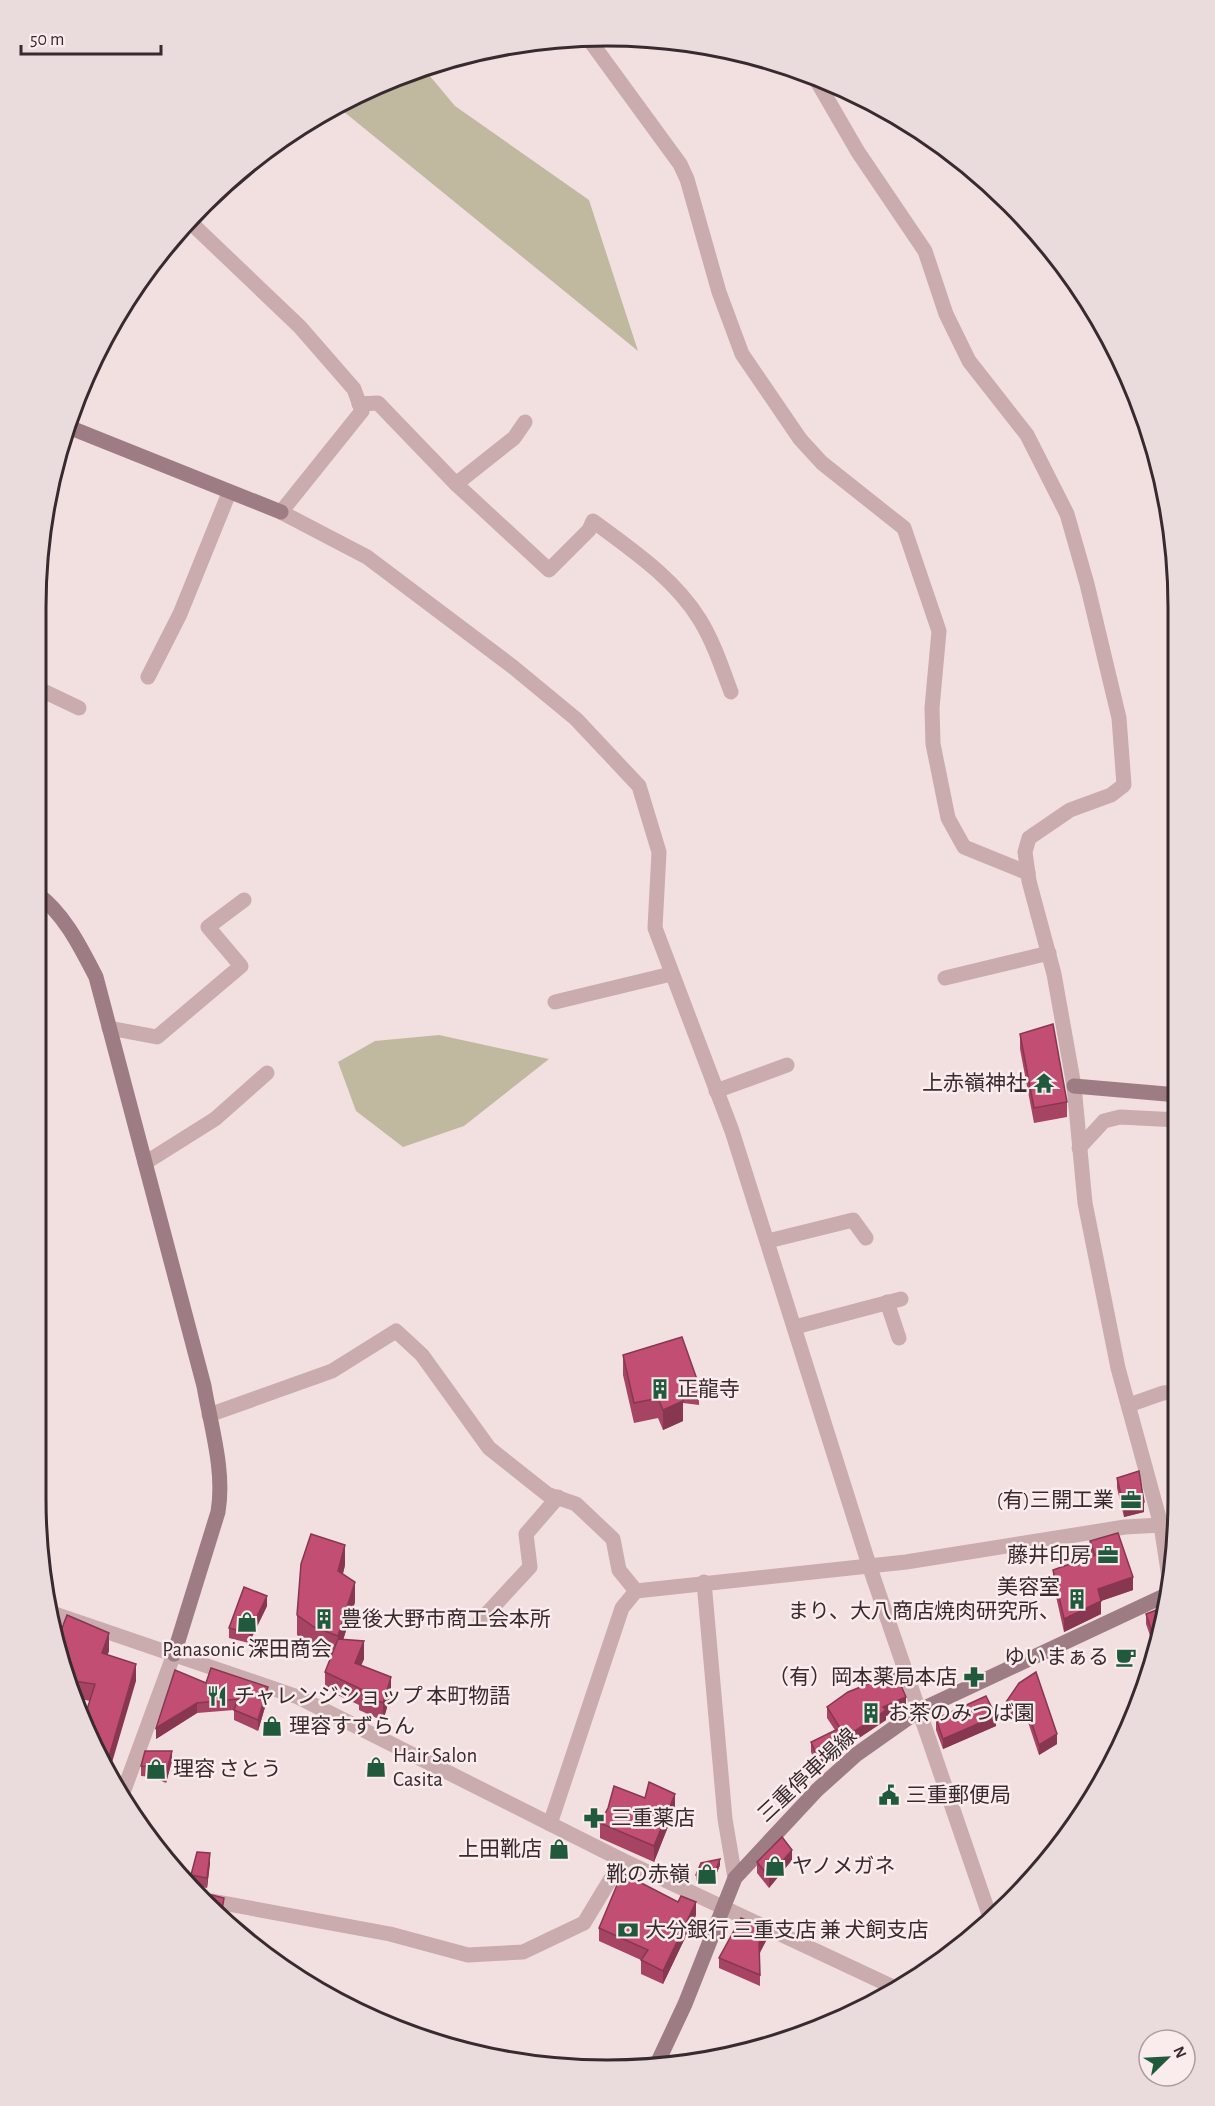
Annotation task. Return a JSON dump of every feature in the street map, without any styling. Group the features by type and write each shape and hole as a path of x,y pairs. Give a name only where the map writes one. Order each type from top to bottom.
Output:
{"street":[{"path":"594,47 680,164 687,179 719,292 742,354 800,439 822,463 904,528 939,631 932,708 933,732 948,818 964,847 1028,873"},
{"path":"821,89 858,152 925,251 946,314 969,361 1027,435 1067,514 1087,584 1119,718 1124,785 1111,795 1070,810 1029,838 1025,852 1048,953 1074,1086 1084,1203 1129,1405 1161,1525 1166,1552"},
{"path":"196,227 300,327 354,389 362,411 281,512"},
{"path":"359,404 378,403 456,484 549,570 589,530 593,521 664,575 700,619 712,642 731,692"},
{"path":"456,484 514,438 525,422"},
{"path":"75,430 281,512 367,557 513,667 576,719 639,786 659,852 655,928 716,1091 768,1241 869,1565 988,1910"},
{"path":"148,678 180,614 229,493"},
{"path":"46,692 79,708"},
{"path":"109,1028 157,1037 241,966 208,927 244,900"},
{"path":"46,904 81,946 96,977 209,1415 221,1493 218,1512 174,1654 126,1785"},
{"path":"945,978 1048,953"},
{"path":"555,1002 671,974"},
{"path":"716,1091 787,1065"},
{"path":"145,1163 215,1119 267,1073"},
{"path":"1074,1086 1168,1094"},
{"path":"1079,1148 1104,1121 1120,1117 1168,1119"},
{"path":"768,1241 853,1220 866,1238"},
{"path":"795,1328 894,1300 899,1338"},
{"path":"209,1415 332,1371 396,1331 422,1356 489,1448 547,1494 576,1504 613,1539 619,1570 636,1591"},
{"path":"1129,1405 1168,1393"},
{"path":"480,1621 530,1567 526,1534 558,1497"},
{"path":"550,1824 622,1608 636,1591 869,1565 1125,1527 1161,1525"},
{"path":"704,1582 725,1819 735,1878"},
{"name":"三重停車場線","path":"660,2057 685,2004 735,1878 786,1821 856,1754 918,1711 1035,1659 1160,1598"},
{"path":"59,1615 298,1697 622,1860 887,1984"},
{"path":"219,1902 390,1934 468,1955 523,1952 584,1923 622,1860"}],"shaded area":[{"path":"429,75 455,106 589,200 638,351 344,112 393,89"},
{"path":"439,1035 549,1059 464,1126 403,1147 356,1111 338,1062 375,1041"}],"building":[{"name":"上赤嶺神社","path":"1053,1024 1067,1102 1034,1108 1020,1034"},
{"path":"682,1337 699,1385 683,1383 683,1401 663,1410 658,1398 634,1403 623,1355"},
{"path":"1139,1471 1144,1502 1124,1507 1117,1478"},
{"path":"1118,1533 1133,1577 1098,1589 1101,1601 1064,1619 1053,1570 1095,1555 1090,1541"},
{"name":"豊後大野市商工会本所","path":"311,1534 345,1545 338,1571 355,1582 338,1636 314,1627 297,1615 301,1564"},
{"name":"Panasonic 深田商会","path":"244,1587 267,1596 249,1633 229,1628"},
{"path":"1158,1609 1152,1632 1146,1614"},
{"path":"67,1615 109,1633 102,1653 136,1664 109,1756 87,1709 95,1684 77,1682 62,1628"},
{"path":"338,1639 364,1641 355,1663 391,1677 383,1703 359,1693 361,1689 325,1672"},
{"path":"211,1668 268,1687 258,1720 234,1710 238,1699 197,1703 156,1728 175,1670 206,1683"},
{"path":"1036,1672 1057,1734 1039,1745 1027,1709 1006,1702 1019,1683"},
{"path":"896,1673 906,1697 883,1707 886,1710 817,1756 811,1742 840,1728 827,1707 848,1692"},
{"path":"986,1696 996,1716 943,1739 936,1719"},
{"path":"145,1751 172,1751 166,1773 153,1767 141,1766"},
{"path":"649,1782 675,1794 654,1846 600,1823 608,1808 614,1786 645,1798"},
{"path":"782,1837 792,1850 769,1877 757,1862"},
{"path":"197,1852 210,1853 207,1878 191,1874"},
{"path":"720,1859 712,1880 696,1875 701,1863"},
{"path":"622,1873 678,1902 681,1896 696,1902 663,1971 641,1960 648,1950 599,1928"},
{"path":"211,1895 224,1898 223,1906"},
{"path":"741,1918 767,1929 759,1943 760,1975 719,1958"}],"place":[{"name":"上赤嶺神社","path":"1044,1083"},
{"name":"正龍寺","path":"660,1389"},
{"name":"(有)三開工業","path":"1131,1500"},
{"name":"藤井印房","path":"1108,1555"},
{"name":"美容室 まり、大八商店焼肉研究所、","path":"1077,1599"},
{"name":"豊後大野市商工会本所","path":"324,1619"},
{"name":"Panasonic 深田商会","path":"247,1622"},
{"name":"ゆいまぁる","path":"1126,1657"},
{"name":"（有）岡本薬局本店","path":"974,1677"},
{"name":"チャレンジショップ 本町物語","path":"217,1696"},
{"name":"お茶のみつば園","path":"871,1713"},
{"name":"理容すずらん","path":"272,1726"},
{"name":"Hair Salon Casita","path":"376,1767"},
{"name":"理容 さとう","path":"156,1769"},
{"name":"三重郵便局","path":"889,1795"},
{"name":"三重薬店","path":"594,1818"},
{"name":"上田靴店","path":"559,1849"},
{"name":"ヤノメガネ","path":"775,1866"},
{"name":"靴の赤嶺","path":"707,1874"},
{"name":"大分銀行 三重支店 兼 犬飼支店","path":"628,1930"}]}
